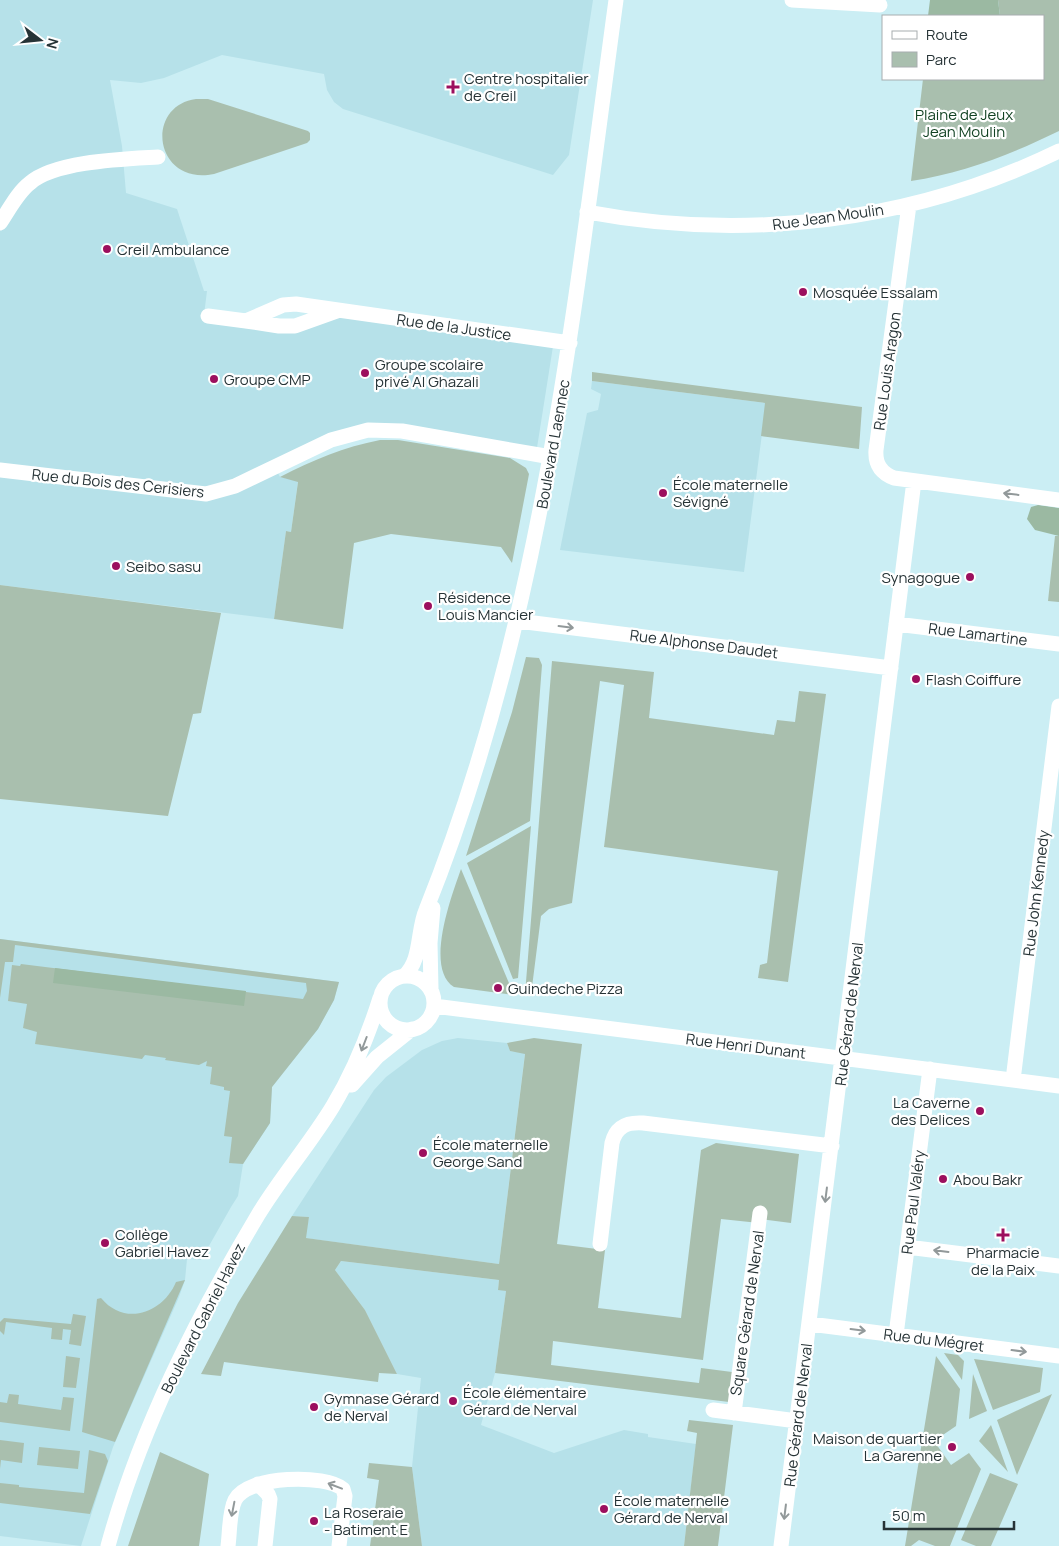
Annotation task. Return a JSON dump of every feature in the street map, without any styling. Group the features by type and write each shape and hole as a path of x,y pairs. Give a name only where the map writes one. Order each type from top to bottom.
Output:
{"street":[{"name":"Boulevard Laennec","path":"404,976 414,963 421,923 440,878 485,741 518,621 551,457 570,343 616,0"},
{"path":"792,0 880,5"},
{"name":"Rue Jean Moulin","path":"587,212 643,221 740,226 815,222 909,205 986,182 1059,151"},
{"path":"0,223 29,184 46,173 110,161 158,158"},
{"name":"Rue Louis Aragon","path":"909,205 876,459 882,471 889,476 914,481 1059,500"},
{"name":"Rue de la Justice","path":"246,321 290,304 570,343"},
{"name":"Rue de la Justice","path":"208,316 279,326 295,326 337,310"},
{"name":"Rue du Bois des Cerisiers","path":"0,470 206,494 235,486 346,435 380,429 551,457"},
{"name":"Rue Gérard de Nerval","path":"781,1546 914,481"},
{"name":"Rue Alphonse Daudet","path":"518,621 891,668"},
{"name":"Rue Lamartine","path":"896,624 1059,644"},
{"name":"Rue John Kennedy","path":"1013,1080 1059,706"},
{"name":"Boulevard Laennec","path":"431,989 430,930 440,878"},
{"path":"404,976 420,978 431,989 434,1006 427,1021 412,1029 396,1028 386,1021 381,1010 380,998 390,981 404,976"},
{"name":"Boulevard Gabriel Havez","path":"108,1546 127,1486 150,1426 194,1331 260,1213 332,1107 360,1056 380,998"},
{"name":"Rue Henri Dunant","path":"434,1006 1059,1086"},
{"name":"Boulevard Gabriel Havez","path":"332,1107 377,1057 412,1029"},
{"name":"Rue Paul Valéry","path":"896,1335 930,1069"},
{"path":"600,1244 612,1143 617,1129 624,1125 643,1123 832,1146"},
{"name":"Square Gérard de Nerval","path":"734,1413 760,1213"},
{"path":"907,1247 1059,1266"},
{"name":"Rue du Mégret","path":"810,1324 1059,1356"},
{"name":"Square Gérard de Nerval","path":"713,1410 797,1421"},
{"path":"228,1546 235,1500 245,1490 258,1484 284,1478 340,1486 345,1496 339,1546"},
{"path":"258,1484 268,1494 270,1505 265,1546"}],"shaded area":[{"path":"0,0 593,0 569,155 553,175 343,109 334,102 327,90 324,74 222,55 164,78 141,83 110,80 122,146 126,193 177,209 204,291 207,291 204,315 279,326 337,310 554,340 536,454 380,429 275,467 280,477 298,481 291,532 286,531 274,619 0,585"},
{"name":"École maternelle Sévigné","path":"592,381 766,403 744,572 560,550 587,413 598,410 601,394 591,389"},
{"name":"Collège Gabriel Havez","path":"0,939 339,982 334,1000 318,1029 272,1087 270,1123 243,1164 238,1196 201,1260 187,1259 185,1280 179,1297 113,1447 81,1546 0,1536"},
{"name":"École maternelle George Sand","path":"458,1038 507,1043 510,1051 525,1053 499,1264 305,1238 309,1217 292,1216 374,1090 386,1077 422,1050 442,1041"},
{"name":"École élémentaire Gérard de Nerval","path":"341,1261 499,1280 498,1289 506,1291 495,1373 481,1425 554,1453 624,1430 648,1434 648,1437 696,1444 684,1546 422,1546 412,1467 421,1378 397,1374 365,1310 335,1270"}],"green space":[{"path":"930,0 998,0 1000,15 928,15"},
{"name":"Plaine de Jeux Jean Moulin","path":"998,0 1059,0 1059,131 987,162 911,181 923,80 1044,80 1044,15 1000,15"},
{"path":"196,99 208,99 308,131 310,133 310,140 307,143 214,174 194,175 179,168 168,157 163,144 163,129 168,115 179,105"},
{"path":"592,372 862,407 859,449 761,436 765,403 592,381"},
{"path":"380,440 398,440 510,458 526,468 529,474 512,563 501,547 391,534 354,543 343,629 274,619 286,531 291,532 298,482 280,477 329,455 354,446"},
{"path":"1038,505 1059,508 1059,536 1035,530 1027,519 1031,507"},
{"path":"1055,536 1059,536 1059,602 1048,601"},
{"path":"0,585 221,613 201,713 193,714 168,816 0,799"},
{"path":"526,657 539,658 542,665 530,821 466,856 512,712"},
{"path":"552,661 654,672 649,718 774,735 777,720 795,722 799,691 826,694 788,982 758,978 760,965 767,963 778,871 604,847 624,685 600,681 572,903 549,909 541,916 531,995 525,994"},
{"path":"531,826 518,978 513,979 467,863"},
{"path":"461,869 514,995 454,987 445,978 441,964 443,931"},
{"path":"0,939 339,982 334,1000 318,1029 272,1087 270,1123 243,1164 229,1163 232,1137 224,1136 230,1091 224,1090 224,1087 210,1084 212,1067 206,1066 207,1061 199,1065 145,1055 142,1059 35,1044 37,1032 23,1028 27,1004 8,1001 12,965 20,966 21,964 303,999 307,991 306,983 15,945 13,962 5,962 0,998"},
{"path":"55,968 246,991 244,1006 53,983"},
{"path":"534,1038 582,1044 557,1244 605,1250 598,1308 681,1318 701,1150 716,1143 799,1154 791,1223 760,1219 759,1223 721,1219 703,1360 553,1341 551,1365 699,1383 701,1368 732,1372 729,1402 495,1373 506,1291 498,1290 499,1280 341,1261 335,1270 365,1310 397,1374 379,1373 378,1382 224,1362 221,1376 201,1374 238,1303 292,1216 309,1217 306,1238 499,1264 525,1054 510,1051 507,1043"},
{"path":"185,1280 115,1442 82,1432 97,1299 101,1298 111,1307 121,1312 132,1314 143,1312 162,1302 176,1282"},
{"path":"73,1314 86,1316 81,1346 69,1344 71,1330 63,1329 62,1340 51,1339 52,1328 6,1322 4,1335 0,1331 0,1322 4,1318 71,1324"},
{"path":"944,1353 958,1355 964,1361 962,1380"},
{"path":"66,1356 80,1358 76,1388 63,1387"},
{"path":"936,1356 960,1389 956,1426 934,1441 951,1465 969,1453 981,1469 950,1546 935,1546 919,1540 911,1546 905,1546"},
{"path":"974,1359 1043,1368 1040,1392 993,1410"},
{"path":"973,1374 987,1411 969,1419"},
{"path":"9,1394 19,1395 18,1404 61,1410 63,1397 74,1398 70,1431 0,1422 0,1402 7,1403"},
{"path":"1052,1394 1017,1475 997,1420"},
{"path":"689,1420 733,1425 718,1546 684,1546 697,1433 687,1431"},
{"path":"991,1425 1008,1472 979,1441"},
{"path":"0,1440 24,1443 22,1463 1,1460 0,1469"},
{"path":"39,1447 80,1451 78,1469 37,1465"},
{"path":"89,1450 105,1454 108,1461 90,1514 0,1503 0,1483 19,1485 19,1487 84,1493"},
{"path":"160,1452 209,1474 199,1546 128,1546"},
{"path":"369,1463 412,1467 422,1546 370,1546 379,1480 367,1478"},
{"path":"990,1473 1018,1484 991,1546 976,1546 961,1540"}],"place":[{"name":"Centre hospitalier de Creil","path":"453,87"},
{"name":"Creil Ambulance","path":"107,249"},
{"name":"Mosquée Essalam","path":"803,292"},
{"name":"Groupe scolaire privé Al Ghazali","path":"365,373"},
{"name":"Groupe CMP","path":"214,379"},
{"name":"École maternelle Sévigné","path":"663,493"},
{"name":"Seibo sasu","path":"116,566"},
{"name":"Synagogue","path":"970,577"},
{"name":"Résidence Louis Mancier","path":"428,606"},
{"name":"Flash Coiffure","path":"916,679"},
{"name":"Guindeche Pizza","path":"498,988"},
{"name":"La Caverne des Delices","path":"980,1111"},
{"name":"École maternelle George Sand","path":"423,1153"},
{"name":"Abou Bakr","path":"943,1179"},
{"name":"Pharmacie de la Paix","path":"1003,1235"},
{"name":"Collège Gabriel Havez","path":"105,1243"},
{"name":"École élémentaire Gérard de Nerval","path":"453,1401"},
{"name":"Gymnase Gérard de Nerval","path":"314,1407"},
{"name":"Maison de quartier La Garenne","path":"952,1447"},
{"name":"École maternelle Gérard de Nerval","path":"604,1509"},
{"name":"La Roseraie - Batiment E","path":"314,1521"}]}
